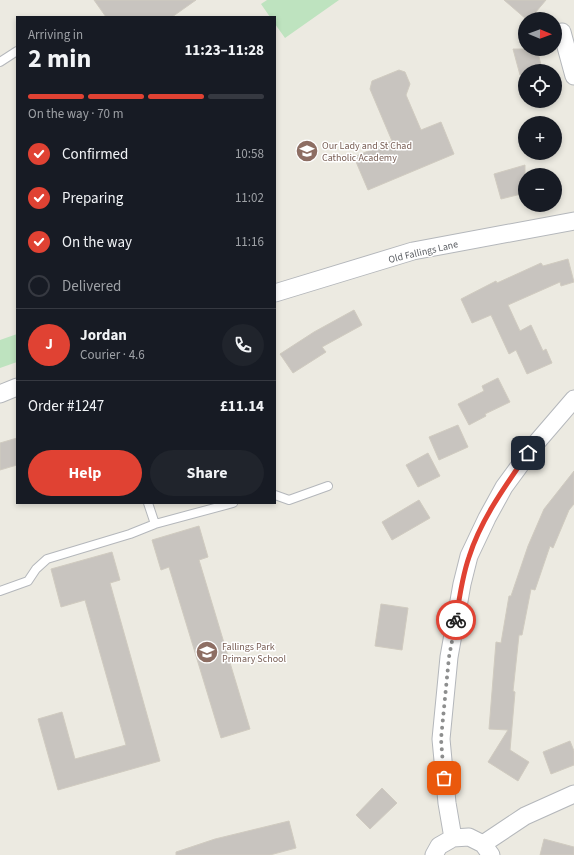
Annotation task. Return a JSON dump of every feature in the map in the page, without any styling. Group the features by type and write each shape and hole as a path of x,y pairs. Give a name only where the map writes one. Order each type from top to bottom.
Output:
{"street":[{"path":"562,32 574,76"},
{"name":"Old Fallings Lane","path":"276,293 413,251 574,221"},
{"path":"0,394 16,387"},
{"path":"453,838 447,803 441,739 449,657 462,584 469,556 504,487 536,442 574,399"},
{"path":"434,855 439,846 453,838 469,837 487,850 525,816 574,794"}],"lane":[{"path":"0,62 16,52"},
{"path":"276,495 289,500 328,486"},
{"path":"148,504 155,524"},
{"path":"0,590 28,581 36,569 47,559 130,534 155,524 229,504"}],"green space":[{"path":"267,0 339,0 285,38 276,25 276,16 269,16 261,4"},
{"path":"16,334 16,362 0,368 0,340"}],"building":[{"path":"94,0 196,0 173,16 105,16"},
{"path":"504,0 546,0 536,12 518,12"},
{"path":"513,49 518,49 518,56 539,56 541,64 518,64 518,68"},
{"path":"399,70 405,72 410,84 406,95 421,130 441,122 454,154 368,190 354,157 392,141 370,89 372,81"},
{"path":"525,165 525,168 518,168 518,195 501,199 494,174"},
{"path":"568,259 574,282 561,286 560,282 508,305 520,331 531,325 543,351 546,349 552,363 527,374 516,350 509,354 491,315 472,323 461,299 496,281 497,283 541,263 543,266"},
{"path":"354,310 362,325 322,347 326,352 293,373 280,354 314,332"},
{"path":"498,378 510,402 485,414 486,416 469,425 458,404 484,391 482,386"},
{"path":"458,425 468,447 439,460 429,437"},
{"path":"16,438 16,465 0,470 0,443"},
{"path":"428,453 440,476 418,487 406,465"},
{"path":"574,471 574,504 569,510 553,548 550,546 535,590 531,589 522,635 519,635 513,691 515,692 510,750 529,762 518,781 488,762 508,730 489,729 496,642 501,643 509,596 511,596 528,546 544,509"},
{"path":"419,500 430,518 392,540 382,522"},
{"path":"199,526 208,557 199,560 250,729 221,738 169,567 161,570 152,540"},
{"path":"112,552 120,580 110,583 160,761 58,790 38,719 62,712 75,759 126,745 85,600 61,607 51,569"},
{"path":"381,604 408,608 402,650 375,646"},
{"path":"570,741 574,751 574,765 551,774 543,752"},
{"path":"382,788 397,803 370,829 356,815"},
{"path":"289,821 296,848 270,855 176,855 176,852 215,839"},
{"path":"544,839 574,847 574,855 540,855"}],"way so far":[{"path":"444,778 441,739 449,657 456,620"}],"place":[{"name":"Our Lady and St Chad Catholic Academy","path":"307,151"},
{"name":"Fallings Park Primary School","path":"207,652"}],"route":[{"path":"456,620 462,584 469,556 504,487 528,453"}]}
